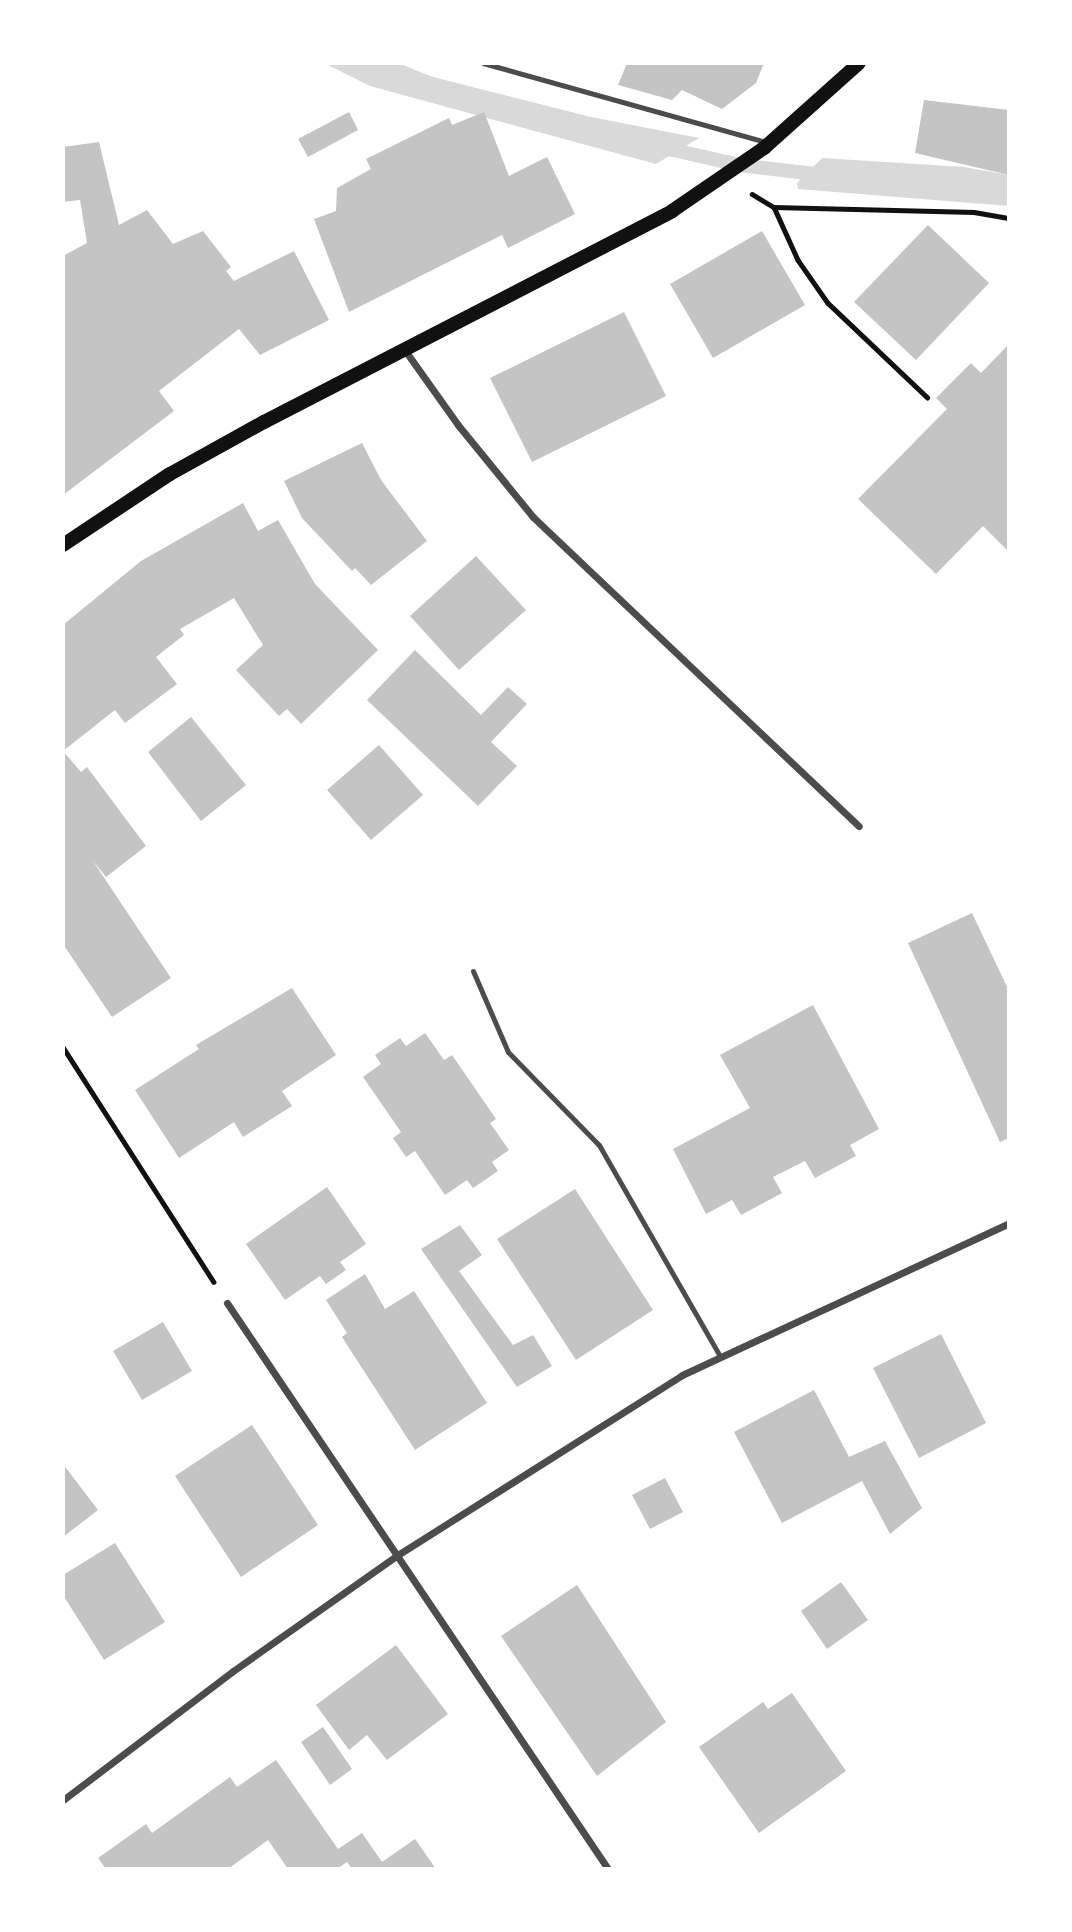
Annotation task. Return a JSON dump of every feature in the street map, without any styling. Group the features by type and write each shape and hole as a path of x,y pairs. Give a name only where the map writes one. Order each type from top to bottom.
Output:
{"main road":[{"path":"63,545 170,474 404,348 624,239 723,179 767,146 859,63"}],"street":[{"path":"404,348 458,425 533,516 859,826"},
{"path":"63,1800 233,1671 396,1556 682,1375 1009,1223"},
{"path":"228,1303 608,1869"}],"lane":[{"path":"483,63 767,146"},
{"path":"473,971 508,1052 599,1144 720,1356"}],"path":[{"path":"723,179 774,207 974,212 1009,218"},
{"path":"774,207 798,260 828,303 927,397"},
{"path":"63,1047 228,1303"}],"shaded area":[{"path":"324,63 398,63 433,77 591,117 699,138 656,164 370,86"},
{"path":"822,158 964,167 1009,175 1009,206 798,189 797,183"}],"building":[{"path":"627,63 764,63 756,83 722,109 682,90 672,100 618,85"},
{"path":"924,100 1009,110 1009,175 915,153"},
{"path":"349,112 358,130 308,157 298,139"},
{"path":"484,112 509,176 547,157 575,214 508,248 502,235 349,312 314,219 336,211 337,188 371,169 366,159 449,118 452,125"},
{"path":"99,142 119,225 147,210 173,244 203,231 231,267 226,271 234,281 294,251 329,320 260,355 239,329 159,391 174,411 63,495 63,256 87,243 80,200 63,202 63,147"},
{"path":"928,225 989,283 916,360 854,302"},
{"path":"762,231 805,305 713,358 670,284"},
{"path":"624,312 666,396 532,462 490,378"},
{"path":"1009,344 1009,552 983,526 936,574 858,499 947,409 936,398 971,363 981,373"},
{"path":"362,443 381,480 427,541 371,585 355,568 352,571 302,518 284,481"},
{"path":"243,503 258,531 278,520 315,584 378,650 301,724 287,709 279,716 236,670 263,645 234,598 180,629 184,635 156,657 177,684 125,723 115,710 63,751 63,625 141,561"},
{"path":"476,556 526,610 459,670 410,616"},
{"path":"415,650 481,715 508,687 527,704 491,742 517,766 478,806 367,700"},
{"path":"191,717 246,785 201,821 148,752"},
{"path":"379,745 423,795 371,840 327,790"},
{"path":"63,751 81,772 87,767 146,846 106,877 93,861 171,978 112,1017 63,944"},
{"path":"972,913 1009,991 1009,1138 1000,1142 908,943"},
{"path":"292,988 336,1055 282,1091 292,1106 243,1137 234,1122 179,1158 135,1090 199,1049 196,1045"},
{"path":"813,1005 879,1129 850,1145 856,1156 815,1178 805,1161 773,1177 782,1193 741,1215 732,1200 706,1214 673,1149 750,1108 720,1055"},
{"path":"425,1033 444,1060 452,1055 496,1119 490,1123 509,1150 492,1162 498,1171 473,1188 467,1180 445,1195 415,1151 406,1157 393,1138 401,1132 363,1077 381,1064 375,1055 400,1038 406,1046"},
{"path":"327,1187 366,1244 340,1262 346,1270 326,1284 320,1276 285,1300 246,1244"},
{"path":"575,1189 653,1310 576,1360 497,1239"},
{"path":"460,1225 482,1255 459,1271 513,1345 533,1335 552,1366 517,1387 421,1249"},
{"path":"365,1274 385,1309 414,1291 487,1403 415,1450 342,1337 347,1333 326,1300"},
{"path":"163,1322 192,1371 142,1400 113,1351"},
{"path":"941,1334 986,1423 919,1458 873,1368"},
{"path":"814,1390 849,1457 885,1441 922,1508 890,1534 862,1481 782,1523 734,1432"},
{"path":"252,1425 318,1525 241,1577 175,1476"},
{"path":"63,1464 98,1510 63,1537"},
{"path":"665,1478 683,1512 650,1529 632,1495"},
{"path":"115,1543 165,1622 104,1660 63,1595 63,1575"},
{"path":"841,1582 868,1620 827,1649 801,1611"},
{"path":"577,1585 666,1722 597,1776 501,1636"},
{"path":"396,1645 448,1714 387,1760 367,1735 349,1750 316,1705"},
{"path":"792,1693 846,1771 759,1833 699,1747 763,1702 768,1709"},
{"path":"323,1727 352,1769 330,1785 301,1742"},
{"path":"276,1760 338,1849 362,1833 382,1862 415,1839 436,1869 352,1869 347,1862 337,1869 288,1869 268,1840 228,1869 106,1869 98,1858 146,1824 152,1833 230,1777 237,1787"}],"waterway":[{"path":"660,147 739,165 823,175"}]}
